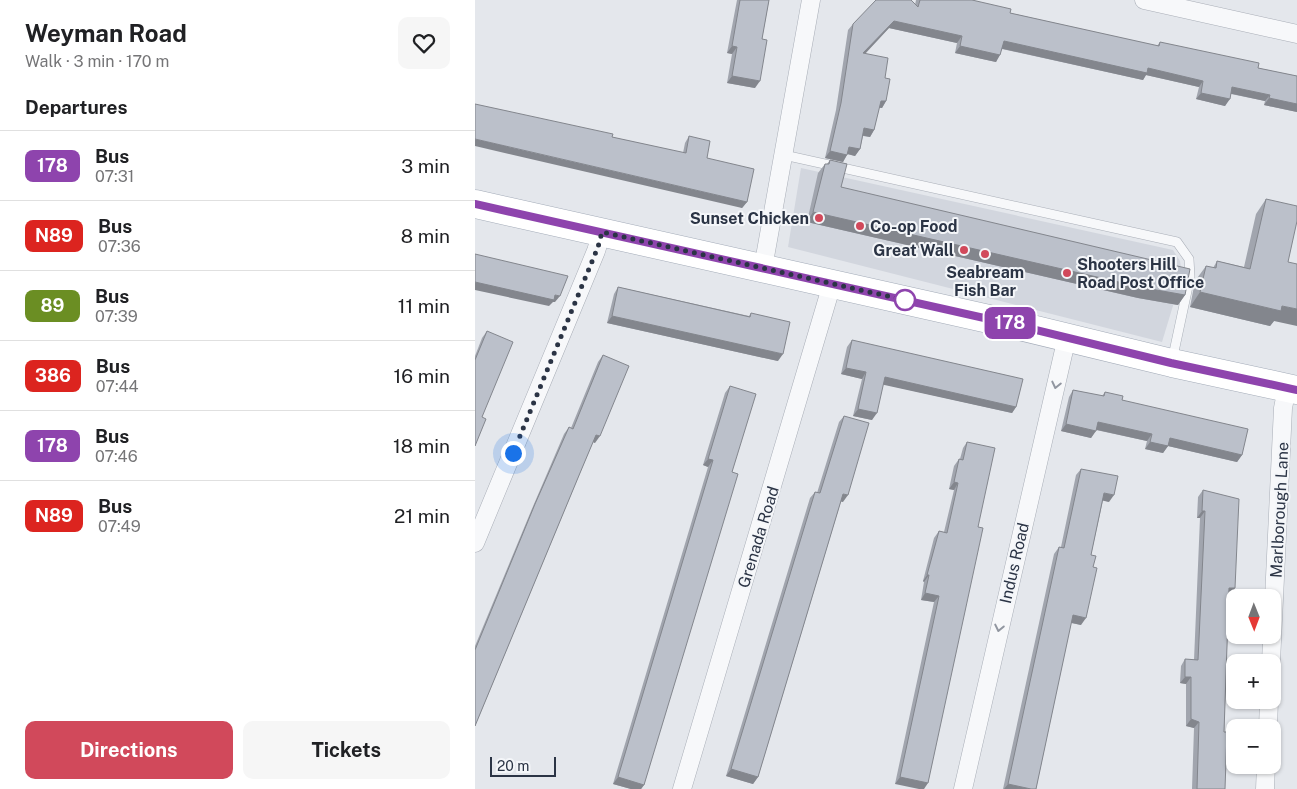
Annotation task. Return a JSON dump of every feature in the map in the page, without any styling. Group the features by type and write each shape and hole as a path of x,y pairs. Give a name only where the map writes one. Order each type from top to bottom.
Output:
{"main road":[{"path":"475,204 1292,389"}],"street":[{"path":"763,268 811,0"},
{"path":"1144,0 1297,34"},
{"path":"475,543 593,260 602,232"},
{"name":"Grenada Road","path":"682,789 832,284"},
{"name":"Indus Road","path":"963,789 1067,338"},
{"name":"Marlborough Lane","path":"1271,654 1283,408 1292,389"},
{"path":"1265,789 1266,774"}],"lane":[{"path":"784,155 1177,242 1189,259 1191,277 1171,363"}],"shaded area":[{"path":"801,168 1173,250 1180,261 1182,276 1162,342 788,247"}],"building":[{"path":"740,0 769,0 762,39 767,40 760,81 732,76 737,47 732,46"},
{"path":"876,0 911,0 918,7 920,0 972,0 1011,9 1010,13 1159,46 1160,42 1259,63 1258,68 1297,76 1297,104 1269,98 1270,95 1232,87 1230,99 1201,93 1203,81 1148,68 1147,73 1004,41 1000,55 960,46 962,36 894,21 863,53 888,58 885,78 890,79 886,101 881,101 874,130 864,128 860,149 849,147 847,155 830,151 841,103 853,24"},
{"path":"475,104 613,134 612,137 686,153 689,136 710,141 707,158 754,169 747,202 475,139"},
{"path":"830,160 847,164 841,187 1190,269 1185,295 1145,288 813,212 825,164 829,164"},
{"path":"1266,199 1297,206 1297,221 1288,262 1297,264 1297,309 1282,306 1281,311 1200,292 1206,266 1216,268 1217,261 1250,269"},
{"path":"475,254 568,276 560,296 555,295 554,300 475,282"},
{"path":"618,287 750,317 751,313 790,322 783,354 612,316"},
{"path":"487,331 513,342 482,417 486,419 475,446 475,360"},
{"path":"852,340 1023,379 1016,407 885,377 877,413 858,409 866,372 846,368"},
{"path":"603,355 629,366 600,436 596,435 475,726 475,650 535,504 569,427 573,429"},
{"path":"730,386 756,394 732,472 738,474 644,785 618,777 713,460 708,459"},
{"path":"1073,390 1104,396 1105,392 1123,396 1122,400 1248,429 1242,455 1170,438 1168,446 1150,442 1152,434 1098,422 1096,431 1066,424"},
{"path":"844,416 869,423 848,495 843,494 758,777 731,769 815,492 820,493"},
{"path":"967,442 995,448 978,527 983,528 928,783 900,777 939,596 925,593 929,575 927,575 939,531 947,533 958,483 954,482 959,459 963,460"},
{"path":"1081,469 1118,476 1114,495 1104,493 1091,555 1096,556 1093,567 1097,568 1086,618 1073,615 1036,789 1031,789 1008,784 1059,547 1064,548"},
{"path":"1203,490 1239,499 1235,588 1226,589 1225,789 1197,789 1199,722 1191,719 1191,677 1185,677 1185,659 1198,660 1205,511 1202,511"}],"bus line":[{"name":"178","path":"475,204 1297,390"}],"place":[{"name":"Sunset Chicken","path":"819,218"},
{"name":"Co-op Food","path":"860,226"},
{"name":"Great Wall","path":"964,250"},
{"name":"Seabream Fish Bar","path":"985,254"},
{"name":"Shooters Hill Road Post Office","path":"1067,273"}],"route":[{"path":"513,453 598,247 602,232 905,300"}]}
